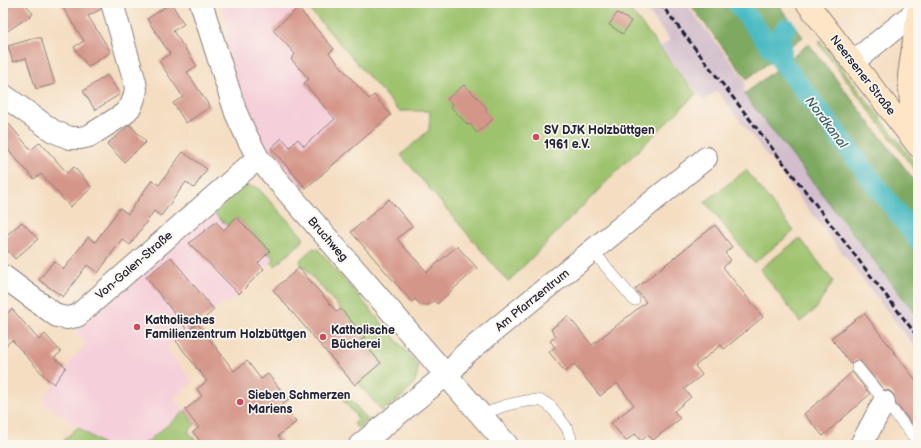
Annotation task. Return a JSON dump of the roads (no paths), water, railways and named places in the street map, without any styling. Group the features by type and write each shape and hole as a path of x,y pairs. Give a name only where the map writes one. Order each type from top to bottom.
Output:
{"main road":[{"name":"Neersener Straße","path":"807,3 918,146"},
{"path":"918,11 909,76 911,104 918,140"}],"street":[{"path":"3,95 53,131 70,138 89,136 124,114 131,106 134,98 135,82 112,3"},
{"name":"Bruchweg","path":"201,3 236,113 258,158 507,445"},
{"path":"853,62 918,11"},
{"name":"Von-Galen-Straße","path":"3,276 57,316 67,318 76,316 258,158"},
{"name":"Am Pfarrzentrum","path":"360,445 446,375 464,355 706,158"},
{"path":"861,445 884,402"}],"lane":[{"path":"593,251 634,300"},
{"path":"857,367 918,442"},
{"path":"483,417 501,407 534,400 540,401 549,406 563,422 570,435 571,445"}],"waterway":[{"name":"Nordkanal","path":"737,3 918,240"},
{"path":"782,63 782,33 786,28"}],"railway":[{"path":"660,3 918,337"}],"place":[{"name":"SV DJK Holzbüttgen 1961 e.V.","path":"536,137"},
{"name":"Katholisches Familienzentrum Holzbüttgen","path":"137,327"},
{"name":"Katholische Bücherei","path":"323,337"},
{"name":"Sieben Schmerzen Mariens","path":"240,402"}]}
